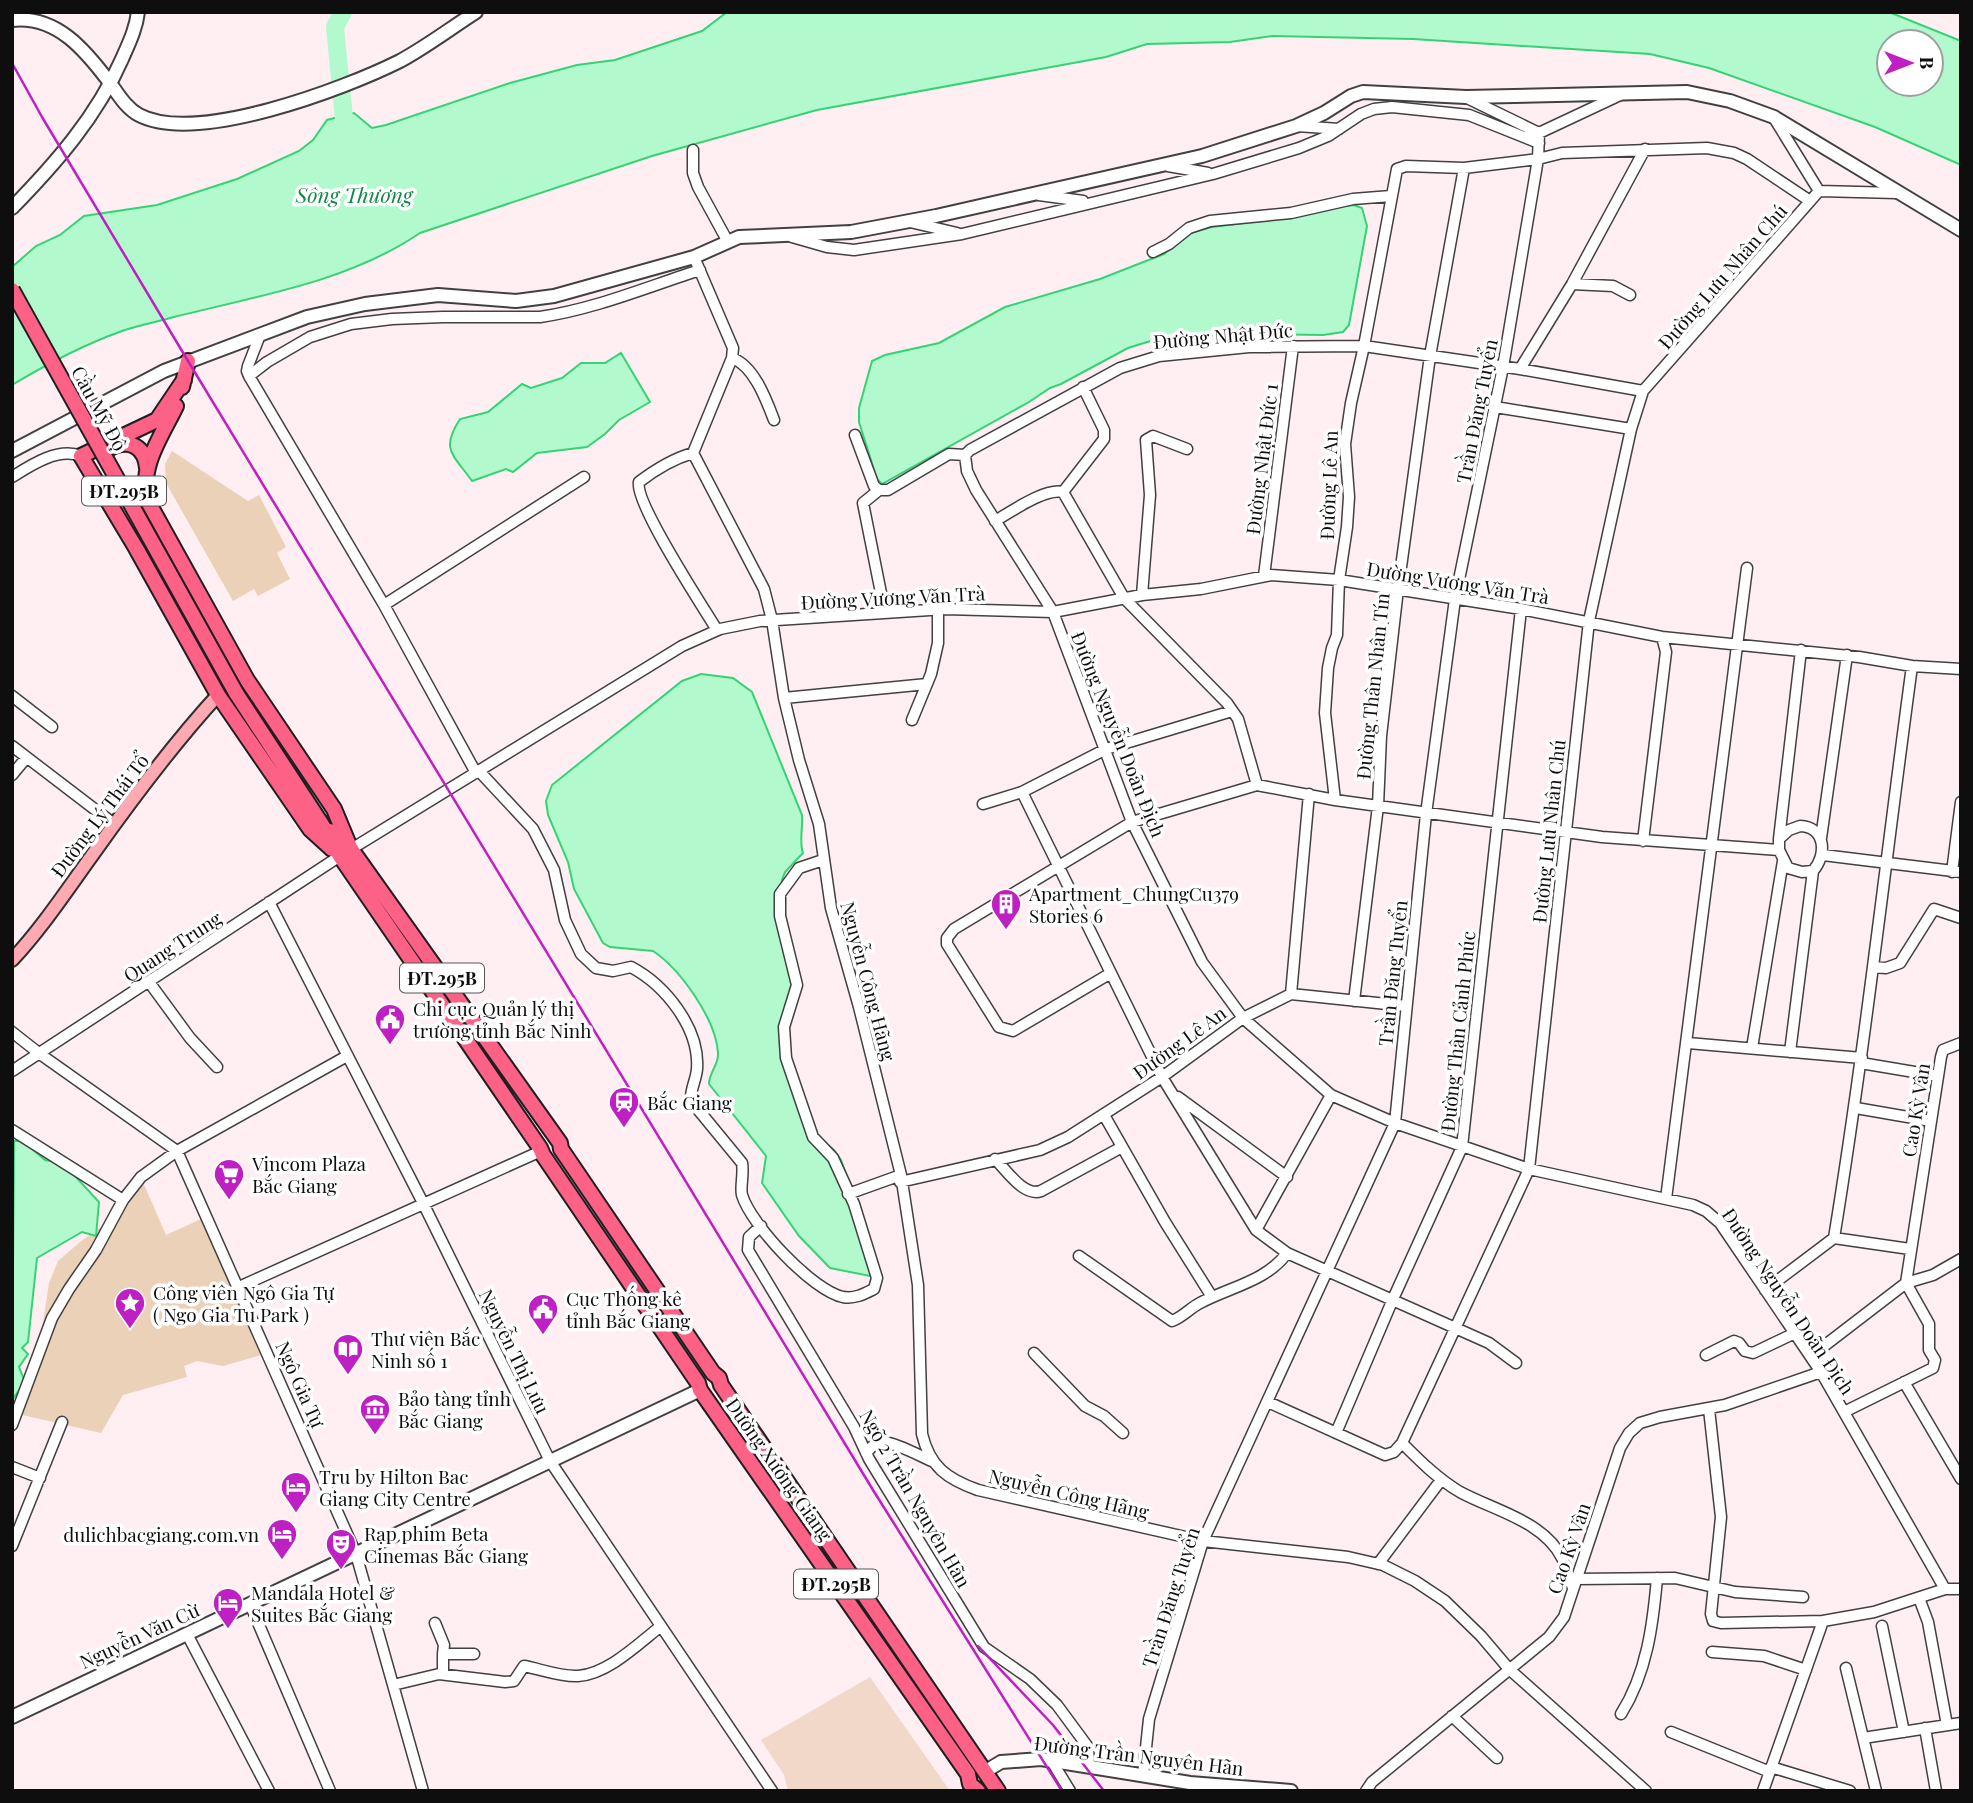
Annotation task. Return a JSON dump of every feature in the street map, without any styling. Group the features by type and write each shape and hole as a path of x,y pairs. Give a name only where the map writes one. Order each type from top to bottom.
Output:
{"main road":[{"name":"Cầu Mỹ Độ","path":"12,290 236,693"},
{"path":"188,361 176,406 147,470 144,484 153,513 247,680 334,809 345,853"},
{"path":"82,459 157,420 184,380"},
{"path":"82,459 126,443 144,453 147,470"},
{"path":"82,459 136,548 218,695 310,829 345,853"},
{"name":"Đường Xương Giang","path":"236,693 321,823 558,1144 981,1772"},
{"name":"Đường Lý Thái Tổ","path":"15,952 195,720 218,695"},
{"name":"Đường Xương Giang","path":"345,853 701,1389 981,1772 998,1791"},
{"path":"542,1152 545,1139 558,1144"},
{"path":"701,1389 715,1394 717,1379"},
{"path":"977,1789 968,1781 981,1772"}],"street":[{"path":"12,208 72,143 111,84 136,26 138,12"},
{"path":"12,20 28,19 46,24 68,36 81,47 126,105 139,115 150,120 193,124 286,106 323,93 400,61 476,12"},
{"path":"12,451 188,361 307,317 365,304 438,295 516,301 554,296 694,257 739,237 790,237 851,232 1035,194 1202,156 1296,126 1363,92 1466,97 1687,92 1730,101 1774,117 1961,230"},
{"path":"790,237 827,247 854,250 962,234 1213,174 1299,148 1328,136 1368,111 1392,107 1469,115 1539,138 1625,93"},
{"path":"1466,97 1539,138"},
{"path":"1774,117 1819,191 1898,193"},
{"path":"1296,126 1339,129"},
{"name":"Trần Đăng Tuyển","path":"1143,1776 1149,1720 1203,1541 1395,1124 1426,814 1455,599 1503,368 1538,159 1539,138"},
{"path":"1464,168 1538,159 1562,153 1707,148 1734,153 1774,175 1810,201"},
{"path":"1520,369 1572,284 1645,149"},
{"path":"693,150 693,173 698,187 728,242"},
{"path":"1164,165 1213,174"},
{"name":"Đường Lê An","path":"1335,800 1325,713 1328,668 1338,635 1339,580 1348,507 1345,444 1395,172 1402,166 1464,168"},
{"name":"Đường Thân Nhân Tín","path":"1354,1001 1378,806 1381,736 1398,589 1430,356 1464,168"},
{"name":"Đường Lưu Nhân Chú","path":"1402,1443 1529,1169 1589,621 1631,429 1643,391 1819,191"},
{"path":"1035,194 1092,203"},
{"path":"1153,252 1169,244 1188,228 1210,221 1279,215 1353,199 1391,196"},
{"path":"906,221 962,234"},
{"path":"694,257 730,336 732,358 693,453 676,458 655,470 639,482 638,491 661,536 717,630"},
{"path":"249,376 310,337 351,324 392,319 540,317 562,314 700,270"},
{"path":"1572,284 1609,285 1630,295"},
{"path":"260,335 248,366 249,376 384,605 478,772 533,829 554,870 565,920 581,954 596,968 613,971 631,967 649,976 683,1016 696,1052 697,1070 690,1092 691,1101 742,1163 744,1176 741,1192 746,1206 807,1277 826,1290 844,1297 861,1296 874,1289 877,1278 854,1204 833,1158 813,1137 786,1058 784,1027 797,985 780,916 780,894 799,868 823,860"},
{"name":"Đường Nhật Đức","path":"879,490 887,490 948,454 965,455 1120,368 1159,356 1249,346 1364,346 1520,369 1643,391"},
{"name":"Đường Nhật Đức 1","path":"1264,576 1293,346"},
{"path":"732,358 747,368 766,400 774,420"},
{"path":"1063,492 1104,439 1102,425 1083,387"},
{"path":"1495,407 1631,429"},
{"path":"855,435 874,486 879,490 863,503 885,613"},
{"path":"1142,595 1150,495 1146,440 1153,436 1187,449"},
{"path":"12,477 60,454 71,452 82,459"},
{"name":"Nguyễn Công Hãng","path":"693,453 764,589 772,620 784,698 799,760 819,824 831,908 859,1007 914,1247 918,1285 922,1434 926,1453 939,1469 958,1483 978,1490 1203,1541 1348,1557 1378,1564 1415,1581 1445,1601 1481,1636 1509,1670 1646,1791"},
{"path":"965,455 967,471 995,521 1053,612"},
{"path":"384,605 584,477"},
{"path":"995,521 1046,493 1056,490 1063,492 1124,598 1238,719 1257,785"},
{"path":"1666,1199 1747,568"},
{"name":"Đường Vương Văn Trà","path":"345,853 682,646 717,630 772,620 938,609 1053,612 1272,575 1339,580 1398,589 1617,626 1662,637 1801,650 1912,666 1961,669"},
{"path":"912,720 927,684 939,643 938,609"},
{"name":"Đường Thân Cảnh Phúc","path":"1336,1433 1462,1147 1521,609"},
{"name":"Đường Nguyễn Doãn Địch","path":"1053,612 1132,822 1202,961 1243,1018 1331,1095 1395,1124 1529,1169 1693,1205 1706,1211 1720,1223 1811,1356 1945,1589"},
{"path":"1643,841 1666,652 1662,637"},
{"path":"1801,650 1779,850 1788,868 1802,872 1813,871"},
{"path":"1790,1052 1813,871 1823,855 1821,838 1847,656"},
{"path":"1765,1290 1834,1238 1856,1108 1912,666"},
{"path":"784,698 927,684"},
{"path":"12,696 52,727"},
{"path":"983,804 1022,792 1105,749 1232,711"},
{"path":"12,746 114,824"},
{"path":"12,775 26,758"},
{"path":"1111,973 1013,1031 1006,1031 999,1027 947,944 947,938 954,929 1132,822 1257,785 1426,814 1602,837 1779,850"},
{"path":"1022,792 1162,1077 1256,1230 1287,1253 1489,1343 1516,1363"},
{"path":"1309,794 1291,994 1406,1006"},
{"path":"1823,855 1956,872 1961,802"},
{"path":"1779,839 1789,830 1800,826 1813,830 1821,838"},
{"name":"Quang Trung","path":"12,1072 345,853"},
{"path":"1752,1048 1783,861"},
{"name":"Nguyễn Thị Lưu","path":"269,902 423,1203 550,1461 772,1791"},
{"path":"1872,967 1886,968 1900,963 1934,909 1961,918"},
{"path":"149,982 190,1038 217,1067"},
{"name":"Đường Lê An","path":"848,1194 900,1179 1040,1150 1068,1138 1162,1077 1243,1018 1291,994"},
{"path":"12,1032 177,1151"},
{"path":"1688,1042 1862,1061 1938,1076"},
{"name":"Cao Kỳ Vân","path":"1906,1283 1943,1050 1961,1044"},
{"path":"12,1426 52,1318 96,1250 123,1200 141,1177 177,1151 347,1056"},
{"path":"1171,1092 1287,1177"},
{"path":"1256,1230 1331,1095"},
{"path":"1856,1108 1931,1121"},
{"path":"1104,1115 1164,1222 1212,1297"},
{"path":"12,1130 123,1200"},
{"path":"995,1159 1033,1194 1122,1147"},
{"name":"Ngô Gia Tự","path":"177,1151 356,1554 423,1791"},
{"path":"239,1287 542,1152"},
{"name":"Ngõ 2 Trần Nguyên Hãn","path":"761,1226 749,1237 748,1250 854,1427 866,1454 984,1647 1030,1679 1057,1705 1088,1747 1089,1766"},
{"path":"1834,1238 1910,1250"},
{"path":"1079,1256 1172,1321 1212,1297 1269,1273 1287,1253"},
{"path":"1811,1356 1906,1283 1933,1275 1961,1259"},
{"path":"1844,1412 1933,1368 1936,1364 1929,1350 1929,1324 1906,1283"},
{"path":"1706,1355 1734,1341 1739,1343 1745,1352 1753,1353 1795,1333"},
{"path":"1034,1353 1085,1406 1104,1416 1124,1433"},
{"name":"Cao Kỳ Vân","path":"1366,1791 1372,1782 1549,1637 1563,1617 1620,1448 1629,1433 1640,1423 1709,1409 1821,1372"},
{"path":"1904,1382 1961,1479"},
{"name":"Nguyễn Văn Cừ","path":"12,1717 701,1389"},
{"path":"1268,1402 1385,1455 1394,1452 1402,1443 1441,1480 1539,1532 1554,1545 1575,1584 1675,1578 1755,1595 1802,1597"},
{"path":"1709,1409 1721,1517 1721,1539 1713,1587 1713,1621 1823,1621 1874,1612 1945,1589 1961,1589"},
{"path":"12,1546 62,1422"},
{"path":"866,1454 871,1446 878,1442 887,1442 934,1463"},
{"path":"12,1467 40,1478"},
{"path":"1378,1564 1441,1480"},
{"path":"1621,1714 1640,1677 1650,1635 1657,1578"},
{"path":"1919,1598 1928,1622 1947,1725"},
{"path":"250,1604 330,1791"},
{"path":"1763,1791 1823,1621"},
{"path":"435,1623 444,1646 443,1674"},
{"path":"393,1685 443,1674 514,1681 524,1666 576,1677 611,1663 662,1626"},
{"path":"1882,1626 1904,1732"},
{"path":"187,1634 269,1791"},
{"path":"1712,1652 1764,1656 1806,1670"},
{"path":"443,1654 474,1654"},
{"path":"1846,1668 1876,1791"},
{"path":"1452,1716 1497,1758"},
{"path":"1863,1738 1961,1723"},
{"path":"1925,1728 1936,1791"},
{"path":"1671,1732 1770,1770 1850,1791"},
{"name":"Đường Trần Nguyên Hãn","path":"981,1772 1001,1762 1041,1759 1190,1783 1291,1791"},
{"path":"1051,1760 1070,1791"}],"shaded area":[{"path":"172,451 248,501 259,495 286,547 277,553 290,579 258,596 254,589 233,601 166,483 165,464"},
{"path":"142,1180 166,1235 201,1219 261,1355 223,1366 197,1361 184,1366 187,1377 123,1395 101,1433 18,1414 39,1349 49,1283 58,1261 108,1222 117,1196"},
{"path":"870,1677 950,1791 788,1791 784,1775 761,1740"}],"water":[{"name":"Sông Thương","path":"727,12 1889,12 1929,28 1875,28 1875,98 1945,98 1945,35 1961,41 1961,165 1875,127 1709,68 1650,54 1413,39 1272,36 1230,42 1147,44 1106,57 817,110 652,156 420,233 392,250 332,276 122,331 65,355 12,385 12,267 36,246 60,235 84,216 157,205 237,179 299,151 313,140 327,120 354,113 372,128 510,83 577,65 615,60 702,31"},
{"path":"1354,205 1362,208 1367,226 1349,325 1343,332 1323,335 1244,334 1157,339 1128,348 1050,388 882,484 877,479 859,422 859,408 872,361 885,355 939,343 1005,307 1100,279 1164,254 1190,233 1212,227 1293,217"},
{"path":"621,353 650,402 619,420 587,447 537,453 513,472 506,469 472,481 451,452 451,438 460,419 488,412 522,384 531,388 562,378 581,363 605,363"},
{"path":"701,674 733,678 752,692 802,815 803,853 785,872 782,880 783,906 799,976 783,1028 807,1115 817,1135 841,1160 878,1264 870,1276 830,1268 799,1236 762,1183 766,1156 709,1084 718,1053 711,1025 704,1011 685,982 653,951 610,947 603,943 574,889 568,862 548,815 546,801 552,785 682,681"},
{"path":"14,1141 23,1141 45,1160 63,1163 99,1202 96,1236 82,1232 37,1258 28,1342 22,1348 28,1354 19,1367 25,1382 12,1400"}],"waterway":[{"path":"343,12 335,27 346,139"}],"railway":[{"path":"12,63 188,361 873,1490 1062,1791"},
{"path":"978,1646 1053,1725 1104,1791"}],"place":[{"name":"Apartment_ChungCu379 Stories 6","path":"1006,931"},
{"name":"Chi cục Quản lý thị trường tỉnh Bắc Ninh","path":"390,1046"},
{"name":"Bắc Giang","path":"624,1129"},
{"name":"Vincom Plaza Bắc Giang","path":"229,1201"},
{"name":"Công viên Ngô Gia Tự ( Ngo Gia Tu Park )","path":"130,1330"},
{"name":"Cục Thống kê tỉnh Bắc Giang","path":"543,1336"},
{"name":"Thư viện Bắc Ninh số 1","path":"348,1376"},
{"name":"Bảo tàng tỉnh Bắc Giang","path":"375,1436"},
{"name":"Tru by Hilton Bac Giang City Centre","path":"296,1514"},
{"name":"dulichbacgiang.com.vn","path":"282,1561"},
{"name":"Rạp phim Beta Cinemas Bắc Giang","path":"341,1571"},
{"name":"Mandala Hotel & Suites Bắc Giang","path":"228,1630"}]}
